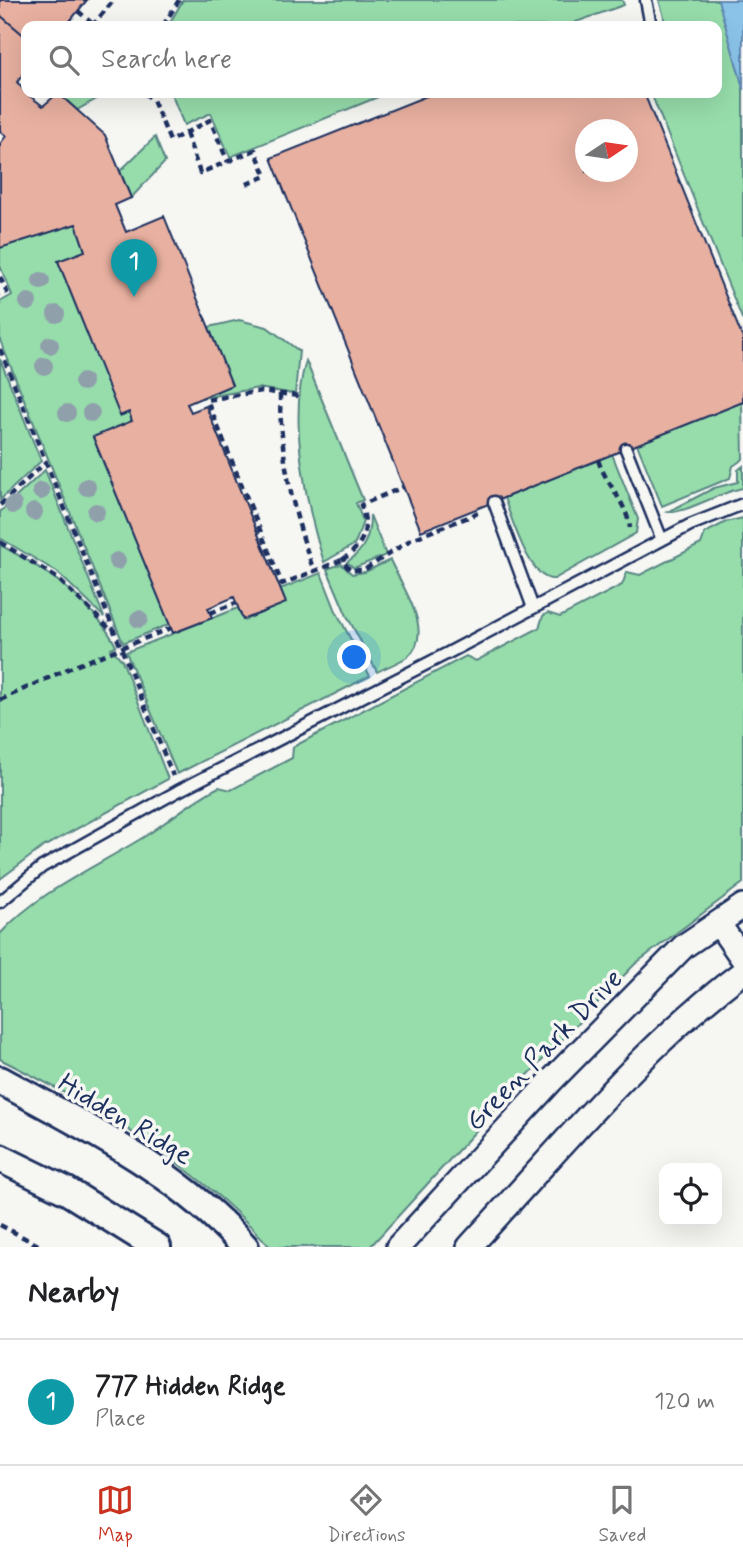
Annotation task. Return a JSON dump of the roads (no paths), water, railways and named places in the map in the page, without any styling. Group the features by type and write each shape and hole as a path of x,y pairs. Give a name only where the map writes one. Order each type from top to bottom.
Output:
{"main road":[{"name":"Hidden Ridge","path":"0,1080 155,1167 199,1201 245,1247"},
{"path":"0,1158 67,1191 157,1247"}],"street":[{"name":"Green Park Drive","path":"398,1247 551,1081 684,946 743,906"},
{"path":"718,923 743,960"},
{"path":"469,1247 634,1070 721,988 743,972"}],"lane":[{"path":"646,0 650,21"},
{"path":"626,449 662,540"},
{"path":"494,502 533,608"},
{"path":"0,902 42,867 178,791 721,510 743,504"}],"water":[{"path":"718,0 743,0 743,89 740,77"}],"place":[{"name":"777 Hidden Ridge","path":"134,297"}]}
